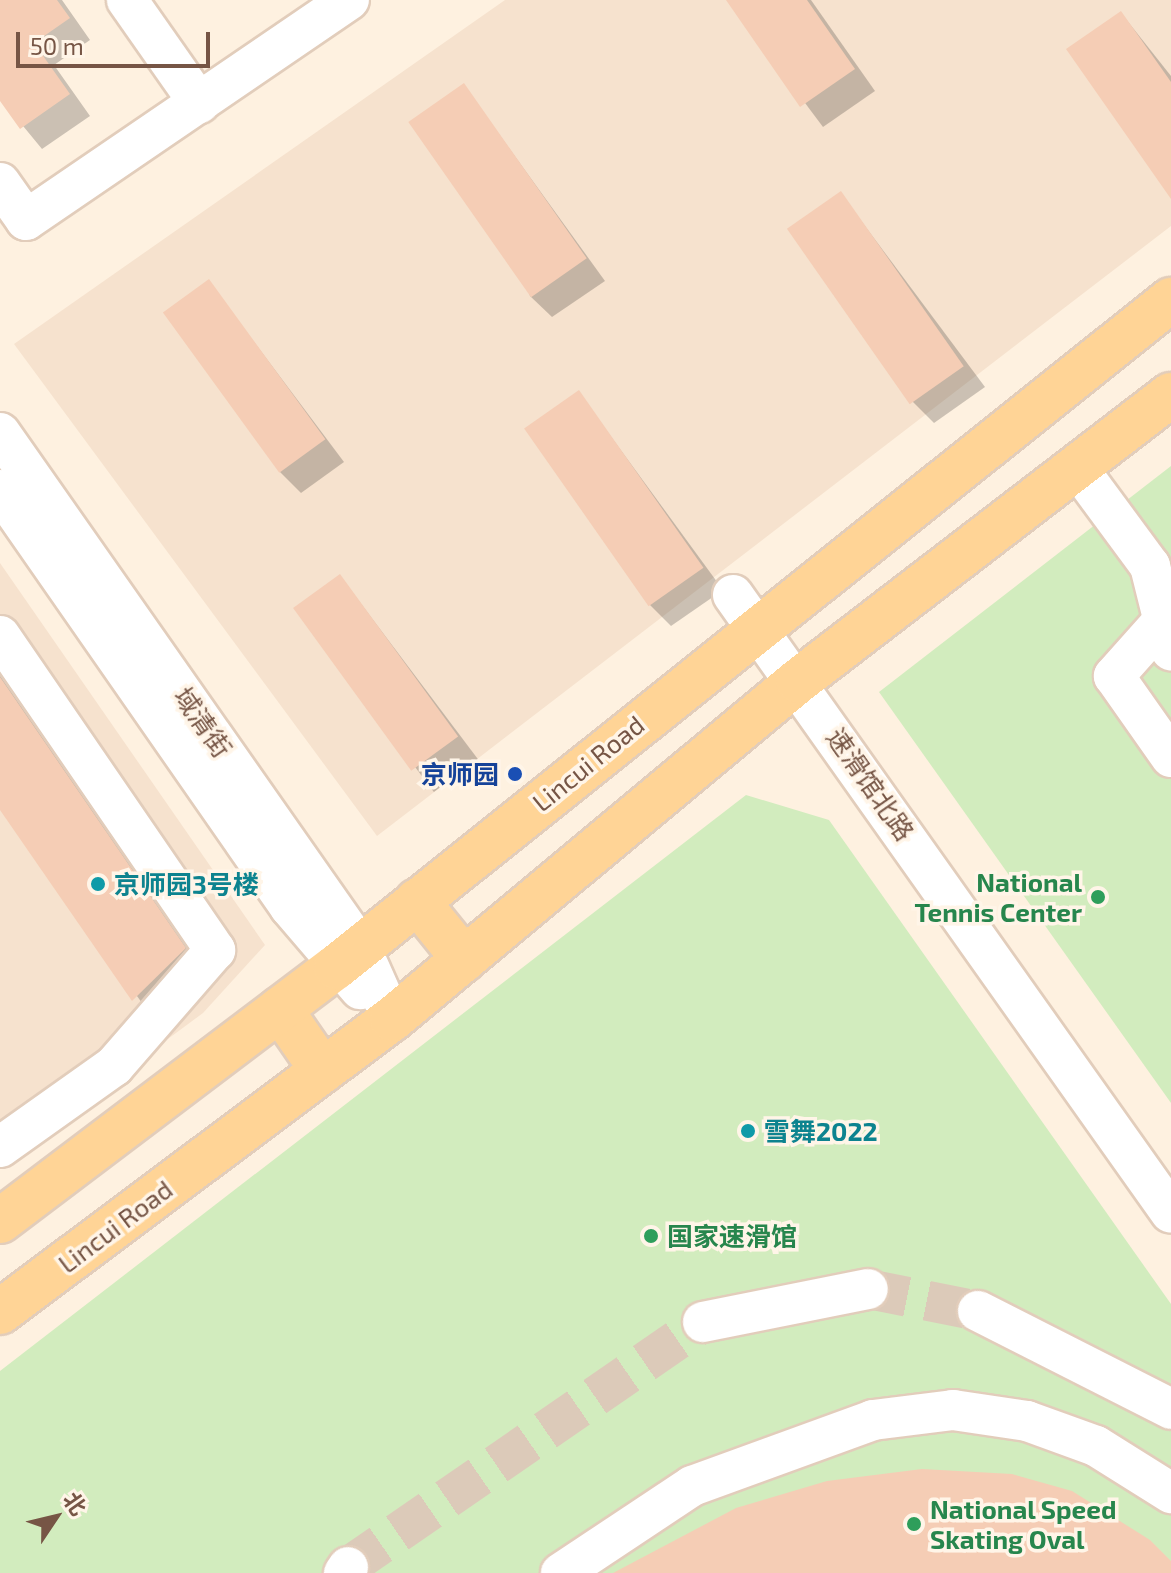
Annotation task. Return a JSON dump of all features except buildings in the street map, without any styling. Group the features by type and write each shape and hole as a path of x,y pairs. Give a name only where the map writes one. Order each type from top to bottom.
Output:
{"main road":[{"name":"Lincui Road","path":"0,1221 348,957 677,692 746,611 830,571 1171,300"},
{"name":"Lincui Road","path":"0,1312 323,1071 398,1026 464,959 798,681 1171,395"},
{"path":"830,571 874,623"},
{"path":"677,692 719,747"},
{"path":"417,901 464,959"},
{"path":"280,1009 323,1071"}],"street":[{"path":"127,0 199,103"},
{"path":"0,183 26,220 349,0"},
{"name":"域清街","path":"0,433 348,957"},
{"path":"1077,467 1150,566 1169,626 1114,676 1171,757"},
{"name":"域清街","path":"0,490 398,1026"},
{"name":"速滑馆北路","path":"746,611 1171,1213"},
{"path":"0,636 215,950 114,1066 0,1147"},
{"path":"703,1322 868,1289"},
{"path":"978,1311 1171,1409"},
{"path":"561,1573 692,1486 873,1420 953,1410 1027,1421 1096,1446 1171,1493"}],"shaded area":[{"path":"505,0 1171,0 1171,226 377,836 14,344"},
{"path":"0,563 265,945 203,1013 0,1163"}],"green space":[{"name":"National Tennis Center","path":"1171,466 1171,1103 879,692"},
{"name":"国家速滑馆","path":"746,795 829,820 1171,1304 1171,1573 0,1573 0,1371"}],"tunnel":[{"path":"868,1289 978,1311"},
{"path":"348,1567 703,1322"}],"place":[{"name":"京师园","path":"515,774"},
{"name":"京师园3号楼","path":"98,884"},
{"name":"National Tennis Center","path":"1098,897"},
{"name":"雪舞2022","path":"748,1131"},
{"name":"国家速滑馆","path":"651,1236"},
{"name":"National Speed Skating Oval","path":"914,1524"}]}
